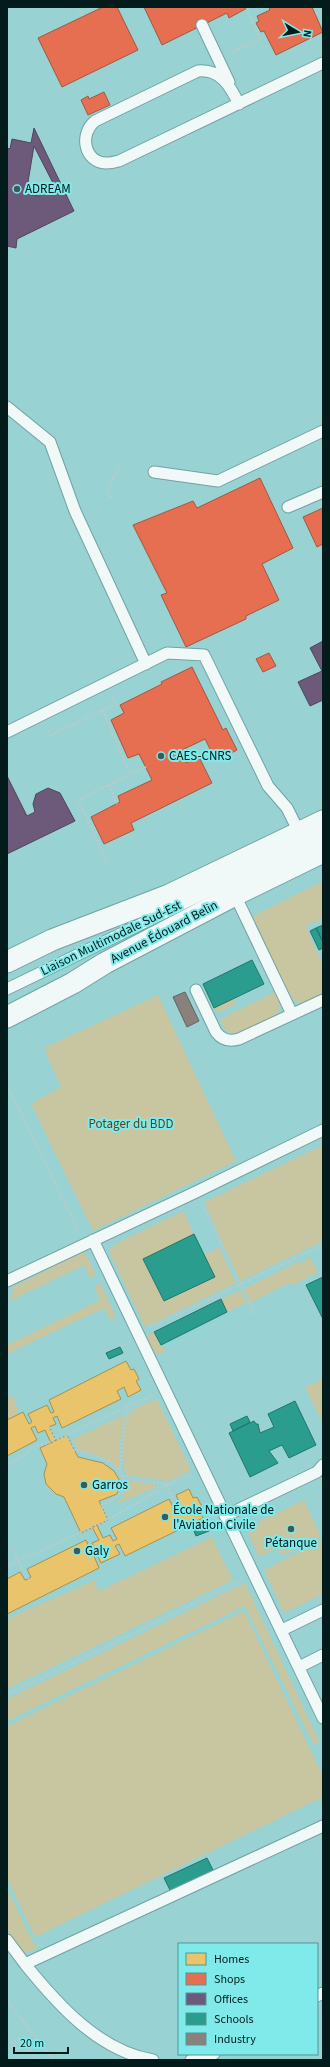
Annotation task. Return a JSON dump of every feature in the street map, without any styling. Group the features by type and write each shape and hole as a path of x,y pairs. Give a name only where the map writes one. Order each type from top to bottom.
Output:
{"street":[{"path":"7,962 52,940 169,895 323,821"},
{"name":"Avenue Édouard Belin","path":"7,1016 73,983 105,963 235,895 323,852"}],"lane":[{"path":"202,25 239,104"},
{"path":"239,104 224,80 208,70 198,71 95,121 88,127 85,139 87,151 94,158 106,163 119,161 239,104 323,63"},
{"path":"7,407 50,442 75,511 146,664"},
{"path":"154,472 218,481 323,431"},
{"path":"288,507 323,492"},
{"path":"7,732 167,653 204,655 268,786 287,808 299,832"},
{"name":"Liaison Multimodale Sud-Est","path":"7,989 323,836"},
{"path":"235,895 292,1014"},
{"path":"196,990 216,1032 225,1040 239,1039 323,1000"},
{"path":"7,1281 323,1130"},
{"path":"88,1242 138,1334 170,1399 202,1471 282,1630 323,1718"},
{"path":"224,1516 317,1472 323,1465"},
{"path":"282,1630 323,1610"},
{"path":"299,1667 323,1655"},
{"path":"25,1964 323,1826"},
{"path":"7,1940 49,1993 91,2032 118,2049 142,2058 153,2060"},
{"path":"191,2060 210,2055"}],"path":[{"path":"78,7 83,16"},
{"path":"232,60 229,54 260,39 247,8"},
{"path":"316,14 323,10"},
{"path":"111,498 108,489 120,465"},
{"path":"41,715 51,736 102,711 130,774"},
{"path":"108,863 78,800 146,767"},
{"path":"108,785 117,804"},
{"path":"318,953 323,963"},
{"path":"7,1085 88,1242"},
{"path":"196,1192 255,1316"},
{"path":"121,1346 130,1341 129,1338 323,1245"},
{"path":"7,1464 22,1458 30,1449 56,1440 157,1393 170,1399"},
{"path":"108,1520 101,1505 110,1502 119,1495 123,1484 121,1474 122,1440 129,1406"},
{"path":"49,1428 56,1440"},
{"path":"66,1435 74,1450 104,1460 115,1467 121,1474 141,1481 170,1484"},
{"path":"7,1566 108,1520 167,1485 202,1471"},
{"path":"167,1485 176,1506"},
{"path":"13,1550 28,1578"},
{"path":"7,1694 254,1575"},
{"path":"7,2000 53,2060"},
{"path":"24,2060 12,2042 18,2038 37,2060"}],"green space":[{"path":"323,881 323,919 306,926 323,967 323,995 307,1002 300,1003 292,998 287,989 253,916"},
{"path":"275,992 280,1007 275,1015 258,1025 236,1033 224,1028 220,1019"},
{"name":"Potager du BDD","path":"158,995 236,1161 93,1231 31,1104 61,1087 44,1048"},
{"path":"234,998 236,1004 217,1013 214,1008"},
{"path":"323,1145 323,1241 240,1281 204,1202"},
{"path":"183,1211 194,1234 143,1259 164,1301 214,1277 204,1255 219,1247 236,1283 145,1327 110,1254 110,1249 117,1243"},
{"path":"78,1254 86,1254 96,1275 90,1278 84,1265 10,1301 13,1287"},
{"path":"310,1257 318,1272 297,1283 285,1285 250,1303 244,1289 300,1261 302,1264"},
{"path":"100,1283 116,1317 110,1320 104,1308 7,1354 7,1345 100,1300 94,1287"},
{"path":"241,1290 246,1303 227,1312 221,1299"},
{"path":"154,1332 165,1351 164,1353 154,1354 144,1336"},
{"path":"323,1379 323,1416 320,1418 305,1387"},
{"path":"13,1395 19,1414 7,1420 7,1398"},
{"path":"157,1399 191,1470 169,1481 127,1475 123,1464 125,1426 129,1414 138,1407"},
{"path":"126,1414 120,1441 120,1471 106,1459 78,1450 73,1439"},
{"path":"128,1480 155,1484 157,1487 113,1506 122,1499"},
{"path":"304,1500 321,1537 282,1556 277,1548 259,1557 246,1528"},
{"path":"212,1537 233,1580 7,1689 7,1620 9,1618 90,1582 93,1578 99,1591"},
{"path":"323,1540 323,1594 284,1613 264,1570"},
{"path":"245,1583 319,1741 314,1745 245,1606 7,1721 7,1699"},
{"path":"244,1611 323,1776 323,1797 35,1937 7,1878 7,1726"},
{"path":"7,1889 34,1944 38,1947 34,1950 24,1953 7,1930"}],"building: Homes":[{"path":"126,1361 131,1370 134,1369 139,1379 136,1381 141,1390 128,1397 124,1387 117,1391 121,1399 62,1428 57,1416 53,1418 56,1424 49,1427 56,1440 51,1443 45,1430 38,1433 35,1426 31,1428 37,1440 7,1456 7,1420 23,1412 29,1424 32,1422 28,1414 47,1405 51,1413 54,1412 49,1400"},
{"name":"Garros","path":"67,1435 78,1457 103,1463 114,1471 121,1483 117,1494 99,1501 108,1520 81,1533 64,1497 56,1494 46,1484 44,1474 47,1464 40,1448"},
{"name":"Galy","path":"189,1489 193,1498 197,1497 202,1507 198,1508 203,1518 125,1556 119,1544 115,1546 120,1554 101,1563 97,1555 94,1556 99,1568 7,1614 7,1579 20,1572 25,1580 28,1579 31,1577 27,1569 86,1540 91,1552 95,1550 92,1543 99,1540 92,1527 97,1525 103,1538 110,1535 113,1541 117,1539 111,1528 169,1499 173,1507 180,1504 176,1495"}],"building: Shops":[{"path":"103,7 117,7 138,50 62,87 38,38"},
{"path":"144,7 249,7 229,18 227,13 162,45"},
{"path":"269,7 312,7 323,32 276,55 264,31 261,32 256,23 259,21 257,16 270,10"},
{"path":"104,92 110,105 88,115 81,100 88,96 89,99"},
{"path":"260,478 293,548 262,564 279,600 246,616 246,619 186,647 161,595 167,593 133,525 193,501 197,508"},
{"path":"323,508 323,544 317,547 303,517"},
{"path":"269,653 276,666 263,672 256,659"},
{"name":"CAES-CNRS","path":"192,667 223,730 226,728 237,750 216,761 205,739 180,751 186,763 199,757 212,783 131,823 134,830 104,844 91,817 120,802 118,796 152,780 139,754 128,758 111,720 124,713 120,705 162,684 161,682"}],"building: Offices":[{"name":"ADREAM","path":"34,128 74,211 17,239 16,248 7,246 7,148 10,149 12,139 31,143","holes":["34,146 54,185 41,192 40,196 26,194"]},
{"path":"323,641 323,700 310,706 298,682 322,671 310,648"},
{"path":"7,776 27,816 35,812 33,804 36,794 48,788 60,793 75,821 7,854"}],"building: Schools":[{"path":"323,925 323,942 316,928"},
{"path":"316,928 323,942 323,948 319,950 310,931"},
{"path":"252,960 264,984 214,1008 203,984"},
{"path":"194,1234 215,1277 164,1301 143,1259"},
{"path":"323,1277 323,1319 306,1285"},
{"path":"221,1299 227,1312 161,1345 154,1332"},
{"path":"120,1347 123,1353 109,1359 106,1353"},
{"path":"295,1401 316,1445 289,1458 282,1445 269,1451 278,1463 250,1477 229,1433 254,1421 258,1424 260,1433 274,1427 268,1414"},
{"path":"247,1416 250,1422 233,1431 230,1424"},
{"path":"207,1525 209,1531 196,1536 194,1531"},
{"path":"207,1858 214,1872 171,1892 164,1878"}],"building: Industry":[{"path":"185,992 199,1021 187,1027 173,997"}],"place":[{"name":"ADREAM","path":"17,189"},
{"name":"CAES-CNRS","path":"161,756"},
{"name":"Garros","path":"84,1485"},
{"name":"École Nationale de l'Aviation Civile","path":"165,1517"},
{"name":"Pétanque","path":"291,1529"},
{"name":"Galy","path":"77,1551"}]}
